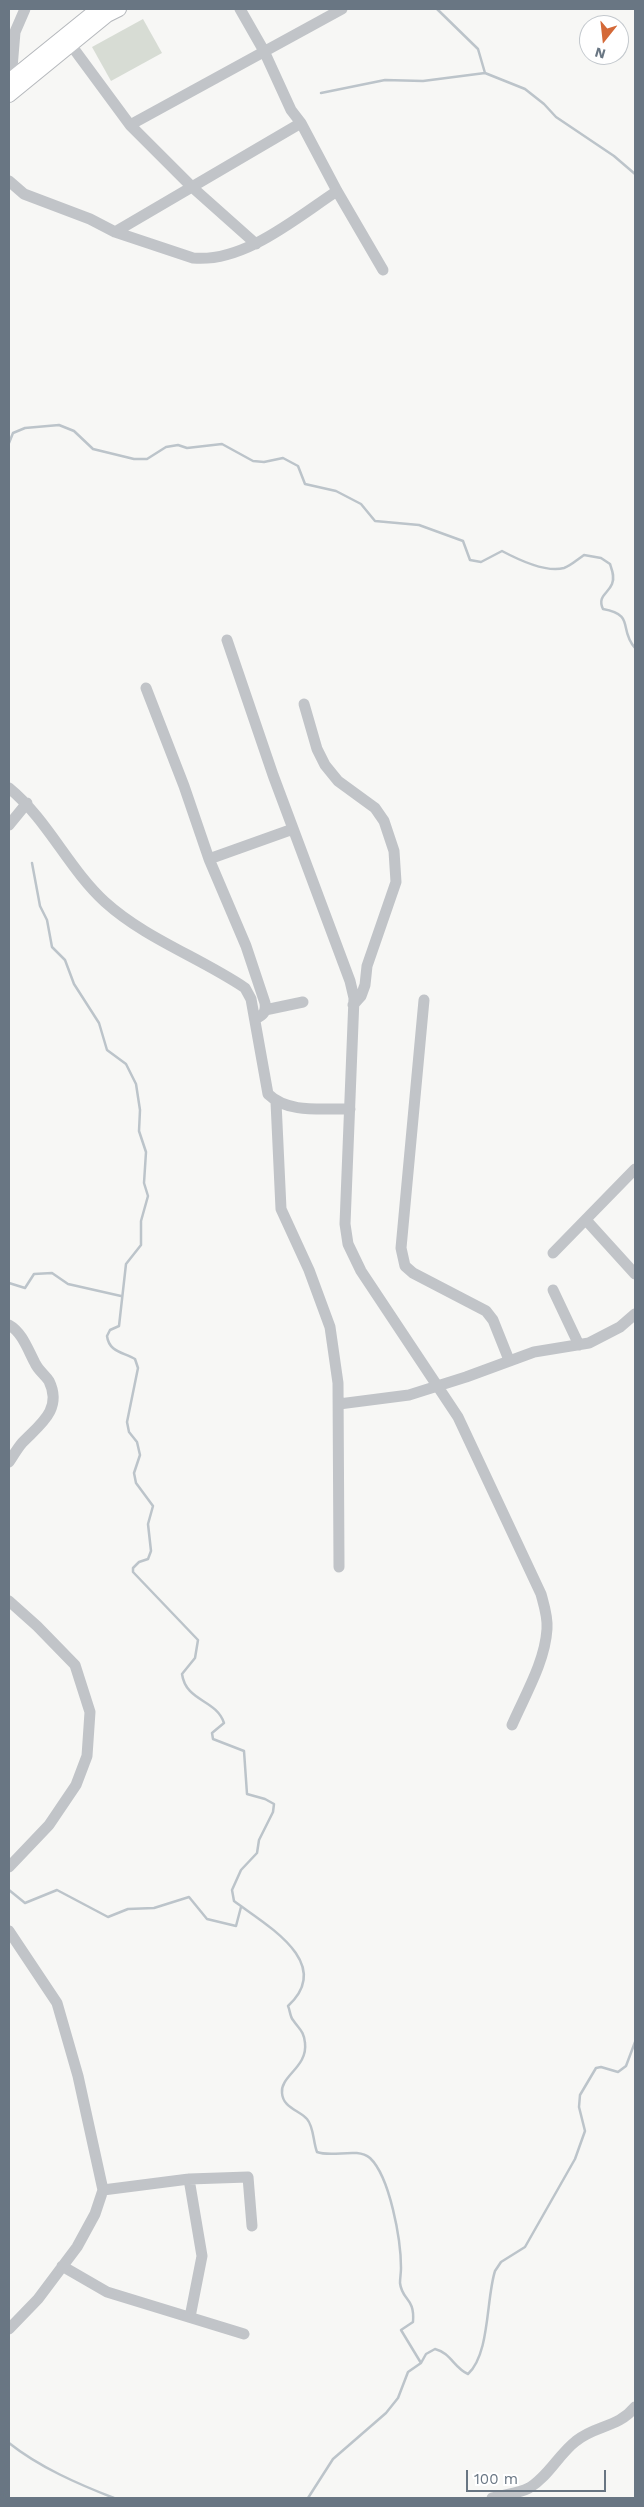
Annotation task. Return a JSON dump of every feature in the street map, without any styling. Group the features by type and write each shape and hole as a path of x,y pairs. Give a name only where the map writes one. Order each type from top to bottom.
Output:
{"main road":[{"path":"10,80 98,9"},
{"path":"9,95 119,9"}],"street":[{"path":"10,80 14,32 24,9"},
{"path":"240,9 264,51 291,110 302,123 337,191 383,270"},
{"path":"130,125 342,9"},
{"path":"71,45 130,125 192,187 256,244"},
{"path":"115,232 302,123"},
{"path":"9,181 24,194 90,219 115,232 193,258 206,260 228,255 256,244 337,191"},
{"path":"227,640 293,830 350,981 353,1005 346,1224 348,1244 361,1271 458,1417 541,1594 546,1611 547,1629 541,1657 512,1725"},
{"path":"146,688 184,786 209,859 246,946 265,1010 262,1016 255,1019"},
{"path":"304,704 317,749 325,765 338,781 375,808 384,821 394,851 396,882 367,966 365,985 361,996 353,1005"},
{"path":"9,788 27,802 84,881 106,903 145,932 245,988 251,999 268,1094 276,1102 292,1107 350,1109"},
{"path":"9,824 27,802"},
{"path":"209,859 293,830"},
{"path":"424,1000 401,1248 406,1266 413,1273 486,1311 493,1320 509,1360"},
{"path":"265,1010 303,1002"},
{"path":"276,1102 281,1209 309,1270 330,1327 339,1404 339,1567"},
{"path":"552,1253 635,1169"},
{"path":"586,1220 635,1274"},
{"path":"553,1290 579,1345"},
{"path":"339,1404 409,1395 534,1352 579,1345 602,1338 635,1314"},
{"path":"9,1325 20,1335 35,1364 49,1382 53,1397 51,1413 42,1426 22,1444 9,1462"},
{"path":"9,1601 37,1626 75,1666 90,1712 86,1756 76,1785 49,1825 9,1867"},
{"path":"9,1931 57,2003 78,2076 103,2190 95,2214 77,2247 38,2299 9,2330"},
{"path":"103,2190 189,2179 248,2177 252,2226"},
{"path":"189,2179 202,2256 190,2317"},
{"path":"62,2266 107,2292 244,2334"},
{"path":"492,2498 512,2495 531,2487 576,2440 600,2428 616,2424 635,2407"}],"shaded area":[{"path":"143,19 162,53 111,81 92,47"}],"waterway":[{"path":"437,9 478,49 485,73"},
{"path":"321,93 385,80 423,81 485,73 525,89 544,104 556,117 614,156 635,174"},
{"path":"9,443 13,433 25,428 59,425 74,431 93,449 134,459 147,459 166,447 178,445 187,448 222,444 253,461 264,462 283,458 298,466 305,484 336,491 361,504 375,521 419,525 463,541 470,560 481,562 502,551 540,567 557,569 566,567 584,555 601,558 610,564 613,576 612,584 602,598 601,605 603,609 620,615 625,624 627,635 635,648"},
{"path":"32,863 40,906 47,920 52,947 65,960 74,984 99,1023 107,1050 126,1064 136,1084 140,1110 139,1131 146,1152 144,1183 148,1196 141,1221 141,1245 126,1264 119,1326 110,1330 107,1336 108,1341 117,1351 135,1359 138,1368 127,1422 129,1432 137,1442 140,1455 134,1473 136,1483 153,1506 148,1524 151,1551 148,1559 139,1562 133,1568 133,1572 198,1640 195,1658 182,1674 185,1683 189,1690 215,1709 220,1715 224,1723 212,1733 213,1739 244,1751 247,1794 265,1799 274,1804 273,1812 259,1840 257,1853 241,1870 232,1890 234,1901 263,1921 291,1946 300,1960 304,1975 300,1990 288,2006 292,2019 304,2036 305,2051 299,2065 285,2081 282,2093 283,2098 288,2105 304,2116 309,2122 317,2152 323,2154 358,2153 370,2158 377,2167 389,2194 393,2210 399,2242 401,2289 410,2303 413,2314 413,2322 401,2330 421,2363"},
{"path":"9,1283 25,1288 34,1274 52,1273 68,1284 121,1296"},
{"path":"9,1890 25,1903 57,1890 108,1917 128,1909 154,1908 189,1897 207,1919 236,1926 241,1907"},
{"path":"308,2498 333,2459 386,2413 398,2398 408,2372 421,2363 426,2354 435,2349 440,2351 468,2374 475,2365 484,2340 495,2271 501,2262 525,2247 575,2159 585,2131 579,2107 580,2095 596,2068 601,2067 618,2072 626,2066 635,2042"},
{"path":"9,2443 33,2460 59,2474 114,2498"}]}
